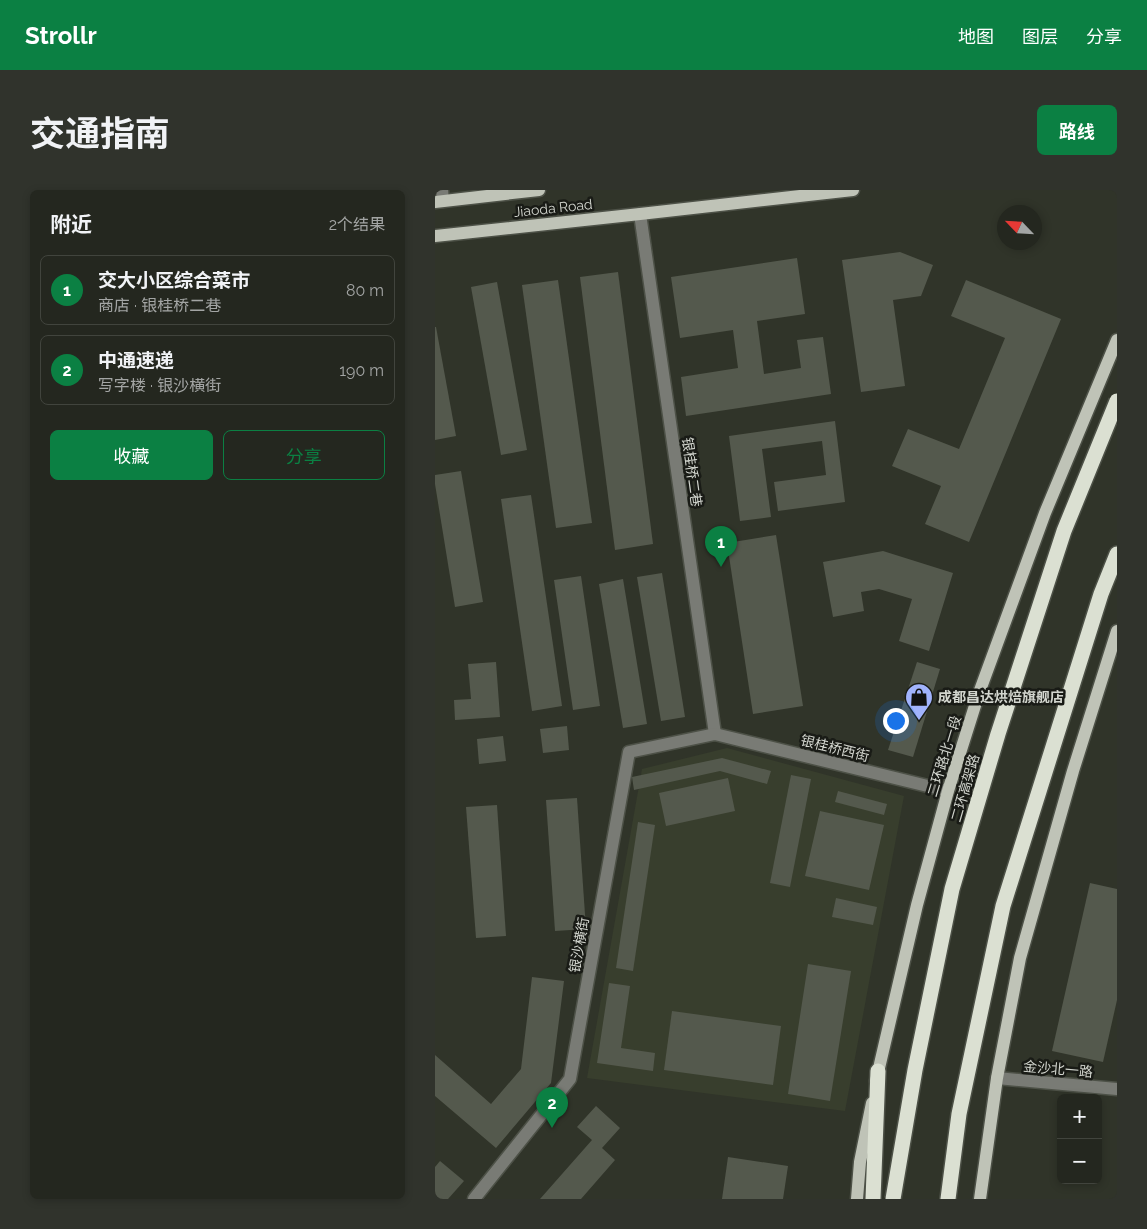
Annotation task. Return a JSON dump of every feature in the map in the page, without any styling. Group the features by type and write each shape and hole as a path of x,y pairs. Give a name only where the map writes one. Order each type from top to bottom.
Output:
{"highway":[{"name":"二环高架路","path":"893,1199 915,1070 952,889 998,734 1064,531 1117,400"},
{"path":"949,1199 959,1114 1003,906 1101,594 1117,554"},
{"path":"873,1199 878,1071"}],"main road":[{"name":"Jiaoda Road","path":"440,198 539,190"},
{"name":"Jiaoda Road","path":"435,236 853,190"},
{"name":"二环路北一段","path":"857,1199 860,1162 878,1071 917,905 948,791 979,693 1045,513 1117,340"},
{"path":"980,1199 997,1078 1020,958 1073,771 1117,630"}],"street":[{"name":"银桂桥二巷","path":"640,214 715,734"},
{"name":"银桂桥西街","path":"715,734 948,791"},
{"name":"银沙横街","path":"474,1199 570,1079 629,752 715,734"},
{"name":"金沙北一路","path":"997,1078 1117,1089"}],"shaded area":[{"path":"727,748 904,796 845,1111 587,1078 642,769"}],"building":[{"path":"900,252 933,265 921,296 893,300 905,386 861,392 842,260"},
{"path":"797,258 805,314 757,321 764,374 801,368 797,340 823,337 831,394 686,416 681,377 738,368 733,330 680,338 671,277"},
{"path":"618,272 653,544 615,550 580,277"},
{"path":"558,280 592,523 556,528 522,285"},
{"path":"966,280 1061,319 969,542 925,524 941,486 892,466 908,429 959,449 1005,338 951,316"},
{"path":"497,282 527,450 501,455 471,287"},
{"path":"435,327 456,436 435,440"},
{"path":"835,421 845,502 778,511 774,482 826,475 822,441 762,449 771,517 740,521 729,436"},
{"path":"461,471 483,602 455,607 435,475"},
{"path":"531,495 562,706 532,711 501,499"},
{"path":"776,535 803,706 753,714 727,543"},
{"path":"883,551 953,573 929,651 899,641 912,599 879,589 861,592 864,611 833,617 823,562"},
{"path":"662,573 685,717 661,721 637,577"},
{"path":"581,576 600,706 573,710 554,580"},
{"path":"623,579 647,724 623,728 599,584"},
{"path":"496,662 500,717 455,720 454,700 471,699 468,664"},
{"path":"917,662 940,669 913,757 888,750"},
{"path":"567,726 569,750 543,753 540,729"},
{"path":"503,736 506,761 479,764 477,739"},
{"path":"722,758 771,771 767,784 720,771 634,790 632,777"},
{"path":"791,775 811,779 790,887 770,883"},
{"path":"728,778 735,811 666,826 659,793"},
{"path":"838,791 887,804 884,815 835,802"},
{"path":"577,798 586,929 555,931 546,800"},
{"path":"497,805 506,936 476,938 466,807"},
{"path":"820,811 884,825 869,890 805,876"},
{"path":"638,822 655,825 633,971 616,968"},
{"path":"1090,883 1117,889 1117,1000 1103,1062 1052,1051"},
{"path":"836,898 877,907 873,925 832,917"},
{"path":"808,964 851,971 830,1101 788,1094"},
{"path":"532,977 564,981 551,1083 496,1148 435,1096 435,1055 491,1104 521,1069"},
{"path":"609,983 630,986 621,1048 655,1053 653,1071 597,1063"},
{"path":"672,1011 781,1026 773,1085 664,1070"},
{"path":"596,1106 620,1128 602,1148 615,1160 581,1199 540,1199 592,1140 577,1127"},
{"path":"728,1157 788,1166 783,1199 722,1199"},
{"path":"440,1161 464,1181 448,1199 435,1199 435,1167"}],"place":[{"name":"交大小区综合菜市","path":"721,567"},
{"name":"成都昌达烘焙旗舰店","path":"919,721"},
{"name":"中通速递","path":"552,1128"}]}
